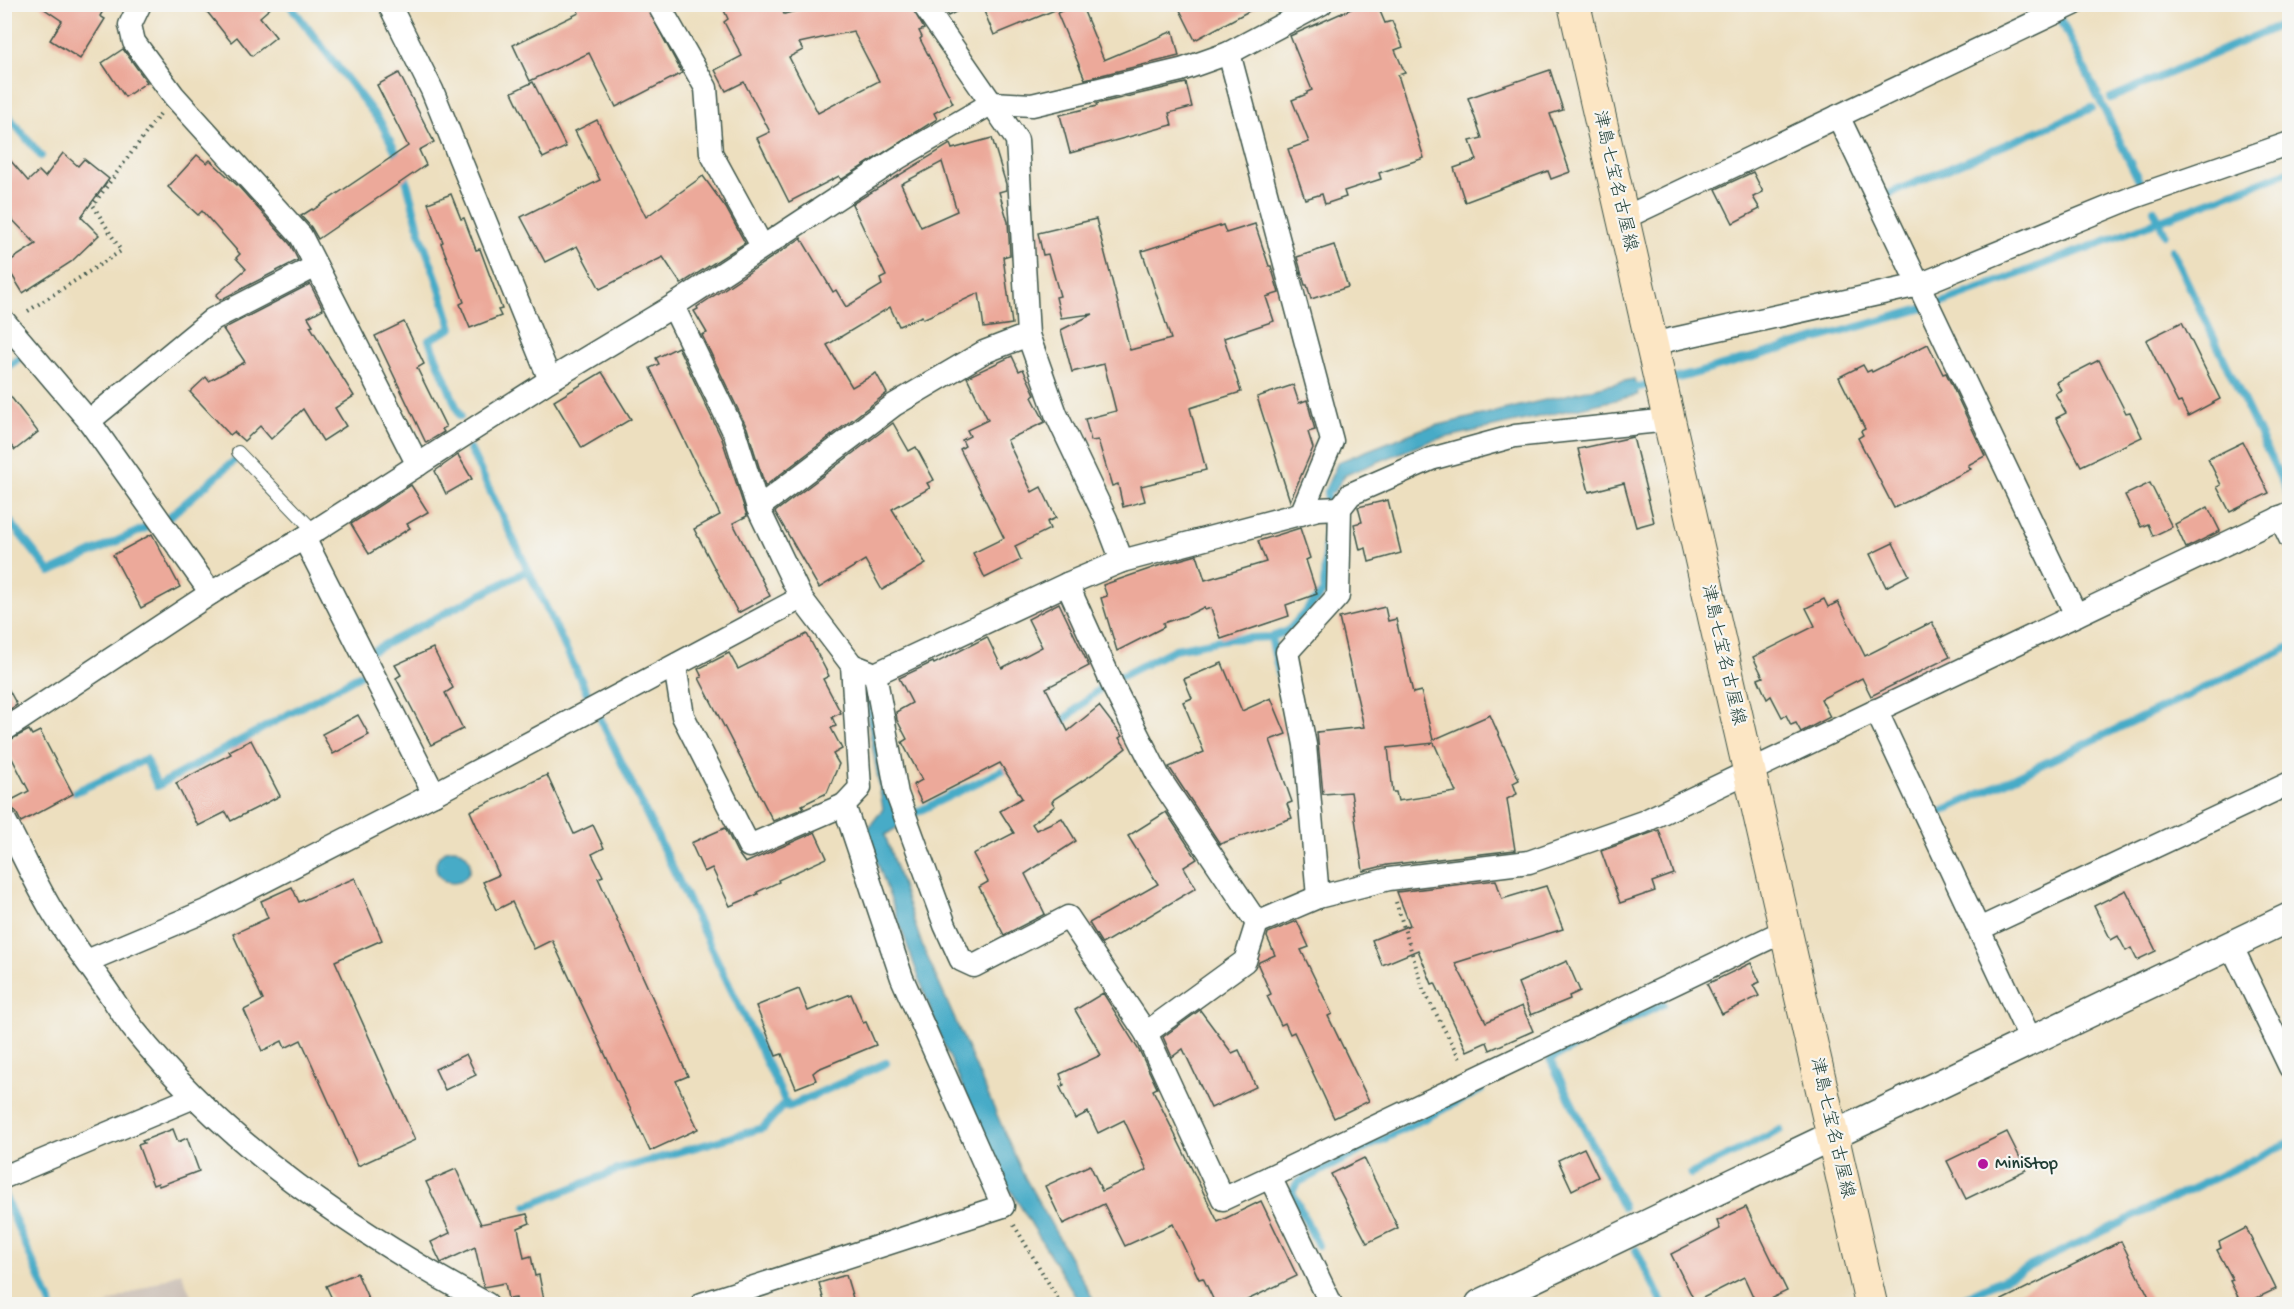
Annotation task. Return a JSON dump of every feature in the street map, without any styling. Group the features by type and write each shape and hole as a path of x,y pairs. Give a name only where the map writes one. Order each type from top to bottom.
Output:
{"main road":[{"name":"津島七宝名古屋線","path":"1574,4 1871,1305"}],"street":[{"path":"140,4 130,25 134,42 174,96 301,236 418,465"},
{"path":"389,4 432,90 550,380"},
{"path":"658,4 706,88 711,153 762,246"},
{"path":"923,4 1017,140 1028,335 1056,414 1106,519 1122,561"},
{"path":"1622,219 2074,4"},
{"path":"4,730 211,593 309,535 550,380 673,306 898,158 992,103 1032,105 1181,70 1229,52 1316,5"},
{"path":"1229,52 1332,441 1324,510 1338,596 1287,652 1305,745 1318,897"},
{"path":"1838,116 2076,615"},
{"path":"1653,353 1921,289 2134,197 2289,143"},
{"path":"89,421 213,319 316,266"},
{"path":"673,306 735,434 758,508 801,598 852,665 875,674 1067,584 1122,561 1324,510 1351,494 1431,459 1504,438 1666,406"},
{"path":"6,323 89,421 211,593"},
{"path":"758,508 894,405 984,352 1028,335"},
{"path":"1146,1033 1245,961 1257,924 1318,897 1389,879 1529,861 1643,822 2286,514 2289,538"},
{"path":"309,535 434,794"},
{"path":"1067,584 1112,683 1160,779 1257,924"},
{"path":"87,961 208,910 434,794 801,598"},
{"path":"675,666 683,716 749,846 844,805 860,788 852,665"},
{"path":"875,674 897,794 945,925 961,960 974,966 1068,917 1146,1033 1223,1199 1786,930"},
{"path":"1876,710 2031,1041"},
{"path":"1979,929 2289,783"},
{"path":"702,1305 1003,1206 902,978 844,805"},
{"path":"4,819 49,905 134,1030 194,1097 260,1157 340,1217 423,1269 487,1305"},
{"path":"1480,1305 2289,917"},
{"path":"2231,945 2289,1067"},
{"path":"4,1177 194,1097"},
{"path":"1270,1177 1331,1305"}],"lane":[{"path":"238,452 309,535"}],"path":[{"path":"6,323 121,251 93,205 174,96"},
{"path":"1389,879 1423,989 1471,1080"},
{"path":"1003,1206 1061,1305"}],"shaded area":[{"path":"181,1272 195,1304 105,1304"}],"water":[{"path":"1634,379 1638,395 1430,441 1345,475 1333,493 1324,492 1338,462 1422,429"},
{"path":"869,688 901,825 885,835 922,945 1023,1174 1096,1304 1080,1304 1005,1181 940,1036 866,831 883,809 863,690"},
{"path":"453,849 465,854 470,866 465,878 453,883 441,878 436,866 441,854"}],"building":[{"path":"37,4 107,4 100,16 105,19 80,59 50,40 62,21"},
{"path":"201,4 275,4 260,17 276,37 252,56 237,37 231,42"},
{"path":"575,4 645,4 682,73 616,107 589,53 530,81 513,45 579,13"},
{"path":"721,4 779,4 784,14 822,4 910,4 924,29 919,31 922,37 920,39 953,103 934,113 937,119 841,180 839,176 789,202 757,138 770,132 744,82 726,91 715,70 742,56 724,22 728,19","holes":["853,31 879,81 818,113 789,57 803,50 799,43"]},
{"path":"940,4 971,4 948,16"},
{"path":"981,4 1067,4 1067,5 994,35"},
{"path":"1081,4 1104,60 1173,31 1179,56 1085,79 1057,13"},
{"path":"1177,4 1262,4 1195,40"},
{"path":"1362,4 1377,4 1385,23 1392,21 1403,47 1395,50 1405,73 1398,75 1424,158 1379,173 1381,179 1344,191 1346,197 1325,204 1322,194 1305,199 1288,149 1309,142 1292,100 1312,90 1290,36"},
{"path":"123,49 147,82 125,97 102,63"},
{"path":"1550,70 1563,110 1550,114 1570,172 1551,179 1548,171 1465,202 1454,168 1477,160 1470,141 1482,138 1468,98"},
{"path":"399,73 434,142 419,150 426,165 318,239 301,216 408,146 377,85"},
{"path":"533,82 566,147 543,158 512,92"},
{"path":"1186,83 1192,107 1169,113 1172,125 1070,153 1060,115 1097,106 1096,104"},
{"path":"597,120 646,217 703,176 726,208 745,243 681,284 663,257 600,289 577,246 545,262 521,217 600,180 575,131"},
{"path":"992,138 1006,184 1006,190 999,192 1008,222 1010,255 1003,257 1012,324 984,328 979,293 923,319 922,316 899,326 890,307 827,345 852,387 876,373 887,393 765,486 747,428 702,335 707,333 694,311 801,238 833,292 836,290 846,307 882,285 880,279 886,276 852,204 950,144 952,149","holes":["942,162 957,211 921,227 901,184"]},
{"path":"4,153 28,181 39,171 45,177 63,153 78,166 84,159 109,179 81,217 99,235 71,262 23,293 5,264 36,244 4,211"},
{"path":"197,155 207,163 210,160 238,186 290,244 298,260 220,300 216,295 246,269 236,258 240,254 202,211 198,215 168,187"},
{"path":"1753,172 1763,192 1753,197 1760,209 1733,223 1716,189"},
{"path":"451,194 461,219 464,218 476,250 480,249 502,309 498,310 501,316 470,328 460,304 464,302 428,203"},
{"path":"1096,219 1130,350 1171,339 1142,251 1223,225 1226,233 1255,224 1279,293 1266,297 1274,321 1224,338 1241,392 1190,408 1206,470 1141,486 1145,501 1123,507 1118,484 1112,486 1098,440 1091,441 1085,419 1116,411 1104,364 1072,372 1061,330 1093,314 1061,318 1056,297 1060,296 1048,254 1043,255 1038,233"},
{"path":"1334,245 1348,287 1311,299 1297,257"},
{"path":"310,284 323,309 308,317 313,325 310,326 354,396 335,408 346,426 323,441 303,409 271,439 260,426 244,441 234,432 230,435 190,392 206,377 209,381 245,362 223,329"},
{"path":"404,322 424,364 417,368 446,427 442,429 444,432 426,443 375,336"},
{"path":"2182,322 2220,399 2188,416 2181,402 2178,403 2146,340"},
{"path":"1928,344 1943,374 1946,373 1985,456 1968,465 1971,469 1894,508 1858,438 1863,435 1861,431 1865,429 1839,377 1863,365 1867,372 1871,370 1872,372"},
{"path":"678,347 722,439 747,516 733,523 770,596 738,613 694,529 720,515 650,368 659,364 656,358"},
{"path":"1012,356 1019,371 1023,369 1035,395 1032,397 1045,422 1007,440 1032,492 1041,487 1056,518 1047,522 1050,529 1015,546 1021,560 985,578 973,553 1004,538 960,449 965,446 962,440 970,436 967,430 988,420 967,377"},
{"path":"2099,360 2126,413 2130,412 2142,437 2081,466 2056,418 2066,413 2055,393 2061,390 2056,382"},
{"path":"602,372 631,419 582,448 554,401"},
{"path":"1293,385 1299,403 1307,400 1315,430 1308,432 1313,448 1290,501 1257,397"},
{"path":"4,388 38,432 15,450 4,438"},
{"path":"893,423 909,451 916,447 934,480 927,483 930,488 892,509 926,564 882,590 865,560 819,588 775,512"},
{"path":"1633,437 1654,522 1636,527 1624,483 1589,492 1578,449"},
{"path":"2243,442 2269,493 2230,512 2217,487 2221,485 2208,459"},
{"path":"458,455 472,479 446,494 435,471"},
{"path":"2150,483 2172,527 2153,536 2148,524 2141,527 2125,495"},
{"path":"411,485 428,512 407,524 410,528 369,554 351,524"},
{"path":"1388,500 1401,553 1369,562 1366,548 1360,550 1354,524 1362,522 1358,507"},
{"path":"2208,507 2220,531 2186,548 2175,524"},
{"path":"1300,528 1310,558 1306,560 1317,594 1286,605 1289,616 1221,639 1211,608 1205,610 1204,607 1163,623 1164,627 1117,651 1101,598 1107,596 1103,585 1197,555 1205,580 1266,562 1258,541"},
{"path":"152,534 180,587 141,608 113,555"},
{"path":"1893,543 1909,575 1886,587 1870,554"},
{"path":"1824,599 1828,607 1838,602 1865,656 1932,622 1950,657 1871,696 1862,678 1821,699 1830,717 1801,732 1796,723 1791,725 1786,715 1782,717 1771,696 1767,699 1758,679 1763,677 1753,657 1815,626 1806,608"},
{"path":"1059,603 1089,666 1046,688 1068,731 1099,706 1122,736 1119,738 1126,748 1093,774 1054,799 1052,802 1055,806 1032,824 1036,830 1062,818 1076,841 1025,874 1045,914 1004,935 979,887 988,882 973,854 1014,833 1000,811 1022,798 1000,763 922,803 913,785 922,780 902,742 907,739 897,720 896,712 912,703 899,678 933,662 934,664 987,637 1002,668 1042,647 1028,619"},
{"path":"1385,607 1388,621 1396,619 1413,693 1421,691 1433,740 1490,715 1519,780 1513,783 1517,794 1507,799 1515,850 1387,865 1363,871 1351,792 1323,794 1317,732 1364,727 1339,618","holes":["1434,743 1456,792 1398,801 1396,792 1393,792 1388,748"]},
{"path":"807,634 829,676 823,679 841,713 832,717 836,726 831,728 842,749 833,754 839,764 827,793 802,805 804,808 773,821 699,678 702,677 698,669 729,653 738,669"},
{"path":"433,648 453,688 445,693 463,729 431,745 396,678 401,675 395,665"},
{"path":"1222,663 1242,711 1271,698 1286,734 1270,740 1292,802 1287,804 1292,818 1220,844 1169,767 1204,752 1183,702 1192,698 1184,679"},
{"path":"4,681 17,705 4,713"},
{"path":"358,715 369,735 333,754 322,734"},
{"path":"29,730 32,735 40,731 73,794 21,822 16,812 4,804 29,791 4,743"},
{"path":"251,740 280,796 231,821 226,812 198,826 176,783 231,754 229,751"},
{"path":"547,775 574,834 593,825 604,848 592,854 603,876 598,878 688,1076 676,1081 698,1129 650,1151 552,940 534,949 512,902 496,910 483,882 499,875 470,811"},
{"path":"1166,812 1197,859 1184,867 1196,888 1102,944 1089,923 1158,884 1128,836"},
{"path":"725,828 745,863 815,832 827,858 778,880 779,882 757,892 758,894 730,906 712,868 704,872 691,843"},
{"path":"1659,830 1674,874 1652,882 1655,891 1620,903 1601,851"},
{"path":"355,878 382,940 335,961 415,1140 358,1166 301,1040 285,1048 282,1041 262,1051 244,1010 263,1000 233,934 268,918 261,901 292,887 299,902"},
{"path":"1496,880 1502,899 1546,886 1563,929 1455,963 1486,1022 1522,1006 1533,1031 1490,1050 1487,1042 1467,1051 1435,983 1432,984 1418,950 1382,965 1372,940 1410,925 1397,892"},
{"path":"2126,890 2156,951 2137,960 2131,948 2126,951 2118,936 2111,940 2094,906"},
{"path":"1297,921 1309,947 1301,950 1332,1014 1328,1016 1369,1101 1334,1118 1294,1032 1290,1034 1285,1023 1281,1025 1267,996 1271,994 1258,965 1259,962 1275,955 1267,937 1268,933"},
{"path":"1567,961 1580,991 1569,996 1570,999 1531,1015 1518,983"},
{"path":"1751,963 1760,982 1753,985 1759,996 1722,1014 1707,984"},
{"path":"799,989 808,1011 851,994 863,1023 866,1022 876,1045 818,1069 813,1073 816,1080 796,1088 782,1054 776,1056 756,1006"},
{"path":"1103,993 1140,1052 1157,1088 1153,1090 1218,1222 1261,1201 1297,1276 1237,1305 1216,1305 1203,1278 1199,1279 1173,1224 1125,1246 1104,1204 1063,1224 1045,1186 1090,1165 1102,1191 1147,1170 1124,1120 1098,1133 1088,1112 1075,1119 1060,1087 1064,1085 1060,1074 1101,1055 1075,1010"},
{"path":"1200,1010 1232,1053 1239,1050 1256,1087 1211,1108 1183,1049 1172,1057 1163,1037"},
{"path":"466,1054 476,1075 445,1090 435,1069"},
{"path":"173,1129 178,1142 187,1138 199,1171 159,1186 158,1183 153,1185 138,1145 144,1143 142,1141"},
{"path":"2007,1132 2026,1170 1966,1199 1947,1161"},
{"path":"1584,1148 1598,1177 1572,1190 1558,1160"},
{"path":"1364,1158 1398,1228 1367,1243 1331,1174"},
{"path":"456,1169 481,1224 527,1214 530,1223 518,1228 524,1258 531,1256 535,1276 539,1275 545,1305 517,1305 516,1298 508,1299 505,1283 484,1287 475,1247 441,1263 431,1242 450,1233 426,1182"},
{"path":"1746,1207 1787,1291 1757,1305 1744,1277 1695,1302 1671,1254 1720,1229 1717,1221"},
{"path":"2246,1228 2276,1289 2242,1305 2230,1281 2233,1280 2217,1250 2221,1248 2219,1242"},
{"path":"2121,1241 2153,1305 1992,1305"},
{"path":"357,1273 371,1305 335,1305 326,1286"},
{"path":"846,1275 855,1305 825,1305 819,1283"}],"waterway":[{"path":"289,4 381,123 402,164 421,236 452,328 429,340 460,416"},
{"path":"2061,20 2141,185"},
{"path":"2111,98 2290,21"},
{"path":"4,32 7,34 4,37"},
{"path":"1886,195 2092,108"},
{"path":"4,111 41,156"},
{"path":"1627,390 1690,375 1942,303 2290,171"},
{"path":"2154,210 2165,234"},
{"path":"2172,250 2290,498"},
{"path":"4,370 19,358"},
{"path":"470,449 588,695"},
{"path":"169,517 234,461"},
{"path":"1056,727 1104,685 1175,649 1226,639 1271,637 1288,631 1324,591 1327,492 1333,483"},
{"path":"4,514 50,572 152,525"},
{"path":"374,650 528,570"},
{"path":"1271,637 1284,695"},
{"path":"1937,814 2290,647"},
{"path":"75,792 146,759 157,786 360,675"},
{"path":"600,718 788,1107 886,1063"},
{"path":"913,814 1005,769 1011,763"},
{"path":"1623,1207 1550,1059 1663,1004"},
{"path":"1318,1245 1292,1192 1297,1183 1481,1090"},
{"path":"527,1206 620,1169 763,1128 786,1102"},
{"path":"1691,1174 1780,1130"},
{"path":"1951,1304 2290,1142"},
{"path":"4,1195 51,1304"},
{"path":"1636,1250 1663,1304"}],"place":[{"name":"MiniStop","path":"1983,1164"}]}
